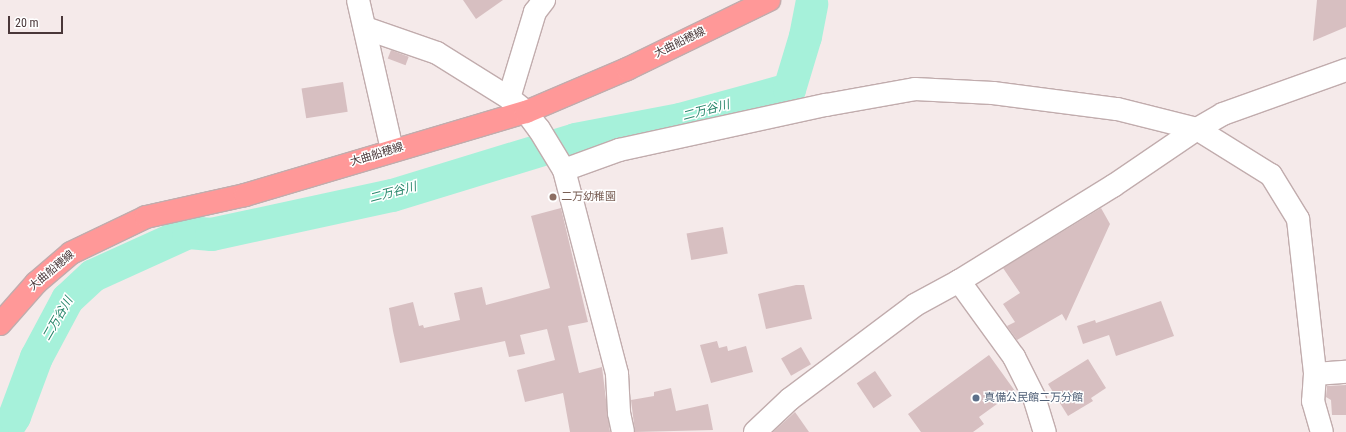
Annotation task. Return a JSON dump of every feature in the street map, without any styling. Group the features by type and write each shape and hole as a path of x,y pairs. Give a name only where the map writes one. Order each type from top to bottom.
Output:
{"main road":[{"name":"大曲船穂線","path":"0,324 36,283 71,253 146,217 245,195 392,150 526,112 627,69 769,0"}],"street":[{"path":"358,0 392,150"},
{"path":"509,98 535,12 544,0"},
{"path":"365,28 437,53 509,98 526,112 564,170 617,374 619,413 623,432"},
{"path":"755,432 790,399 916,305 959,282 1113,186 1198,129 1223,114 1346,70"},
{"path":"564,170 620,150 826,105 915,89 993,93 1117,109 1198,129 1271,175 1298,219 1315,374 1313,401 1322,432"},
{"path":"959,282 981,308 1014,357 1034,397 1045,432"},
{"path":"1315,374 1346,372"}],"building":[{"path":"463,0 503,0 476,19"},
{"path":"1317,0 1346,0 1346,27 1313,41"},
{"path":"391,50 409,57 406,65 388,58"},
{"path":"343,82 348,112 306,118 302,89"},
{"path":"561,208 588,322 568,326 579,373 602,367 610,432 570,432 563,393 525,402 517,370 555,360 547,329 520,335 525,354 509,357 505,341 400,363 393,331 389,308 413,302 419,326 423,325 424,328 460,320 454,293 482,287 486,305 550,288 531,216"},
{"path":"1101,208 1110,224 1066,321 1062,314 1017,340 1007,326 1015,322 1003,304 1020,293 1003,268"},
{"path":"723,227 728,254 691,260 687,233"},
{"path":"796,285 804,285 812,319 766,329 758,294"},
{"path":"1161,301 1174,336 1116,356 1109,335 1083,344 1077,326 1095,320 1096,323"},
{"path":"717,341 719,348 727,346 728,351 746,346 753,372 711,383 700,345"},
{"path":"801,347 811,364 791,376 781,358"},
{"path":"989,355 1015,391 979,417 984,424 973,432 921,432 908,414"},
{"path":"1088,359 1106,388 1091,398 1093,401 1068,416 1048,384"},
{"path":"875,371 892,396 874,408 857,383"},
{"path":"1346,385 1346,415 1332,415 1331,400 1326,397 1327,386"},
{"path":"671,388 676,411 708,404 713,430 635,432 631,400 654,396 654,392"},
{"path":"795,412 809,432 773,432"}],"waterway":[{"name":"二万谷川","path":"4,432 14,416 36,357 67,299 93,275 188,232 211,234 392,195 575,139 680,119 789,89 805,36 811,4"}],"place":[{"name":"二万幼稚園","path":"553,197"},
{"name":"真備公民館二万分館","path":"976,398"}]}
